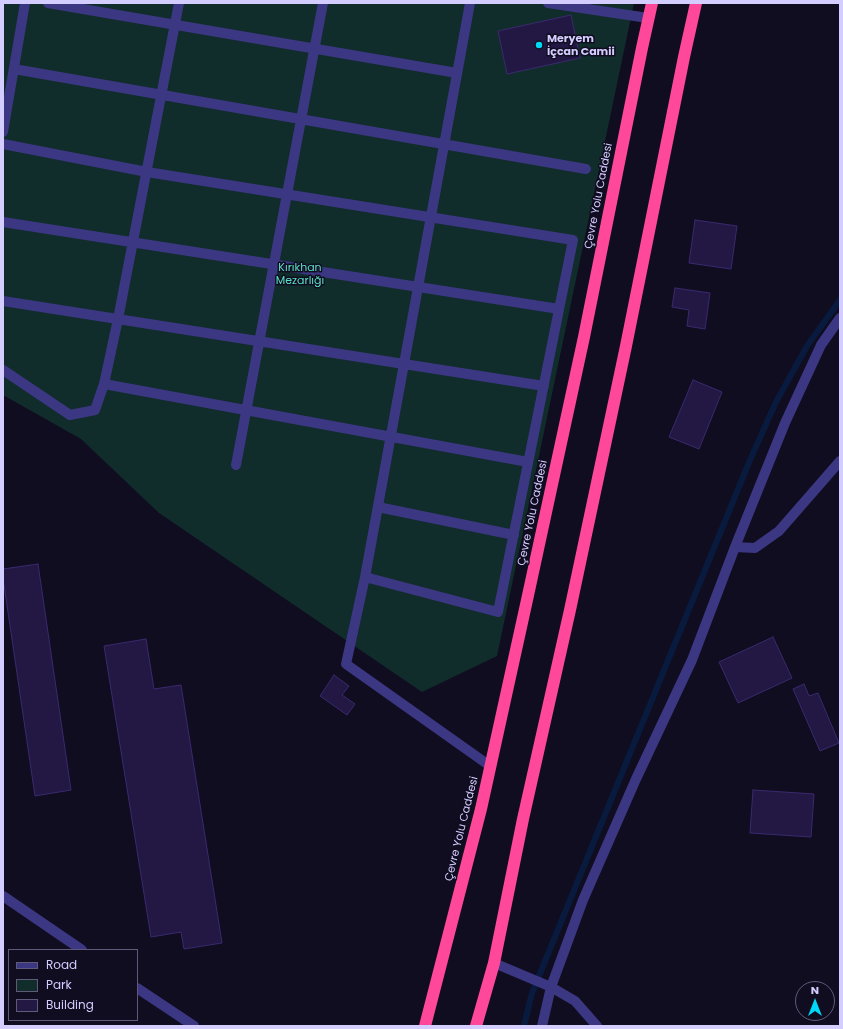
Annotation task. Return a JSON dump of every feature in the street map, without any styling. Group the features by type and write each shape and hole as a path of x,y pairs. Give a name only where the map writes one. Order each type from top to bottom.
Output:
{"highway":[{"name":"Çevre Yolu Caddesi","path":"425,1026 481,808 529,593 582,345 652,3"},
{"path":"476,1026 494,963 523,819 625,354 696,3"}],"street":[{"path":"3,132 25,3"},
{"path":"48,3 458,73"},
{"path":"3,370 70,415 95,410 104,384 118,319 179,3"},
{"path":"236,465 323,3"},
{"path":"470,3 365,577 346,664 490,766"},
{"path":"548,3 648,18"},
{"path":"14,69 586,169"},
{"path":"3,144 146,172 573,240 498,612 365,577"},
{"path":"3,222 559,309"},
{"path":"3,301 544,386"},
{"path":"542,1026 551,987 583,900 636,778 692,660 784,423 821,345 840,318"},
{"path":"104,384 528,462"},
{"path":"735,547 755,548 778,531 840,461"},
{"path":"378,507 514,535"},
{"path":"3,896 81,949"},
{"path":"494,963 551,987 576,1001 597,1026"},
{"path":"138,989 194,1026"}],"green space":[{"name":"Kırıkhan Mezarlığı","path":"3,3 634,3 497,656 422,692 159,513 81,439 3,395"}],"building":[{"name":"Meryem İçcan Camii","path":"571,15 580,58 507,74 498,31"},
{"path":"695,220 737,226 731,269 689,263"},
{"path":"675,288 710,293 705,329 687,326 689,310 672,307"},
{"path":"693,380 722,392 699,449 669,437"},
{"path":"38,564 71,790 35,796 3,578 3,569"},
{"path":"773,637 792,678 738,703 719,662"},
{"path":"146,639 154,689 181,685 222,943 184,949 181,932 151,937 104,646"},
{"path":"334,675 349,686 342,695 355,704 347,715 320,696"},
{"path":"804,684 809,696 818,693 839,743 820,751 793,689"},
{"path":"753,790 814,794 811,837 750,833"}],"waterway":[{"path":"524,1026 532,993 750,460 776,402 807,346 840,300"}],"place":[{"name":"Meryem İçcan Camii","path":"539,45"}]}
